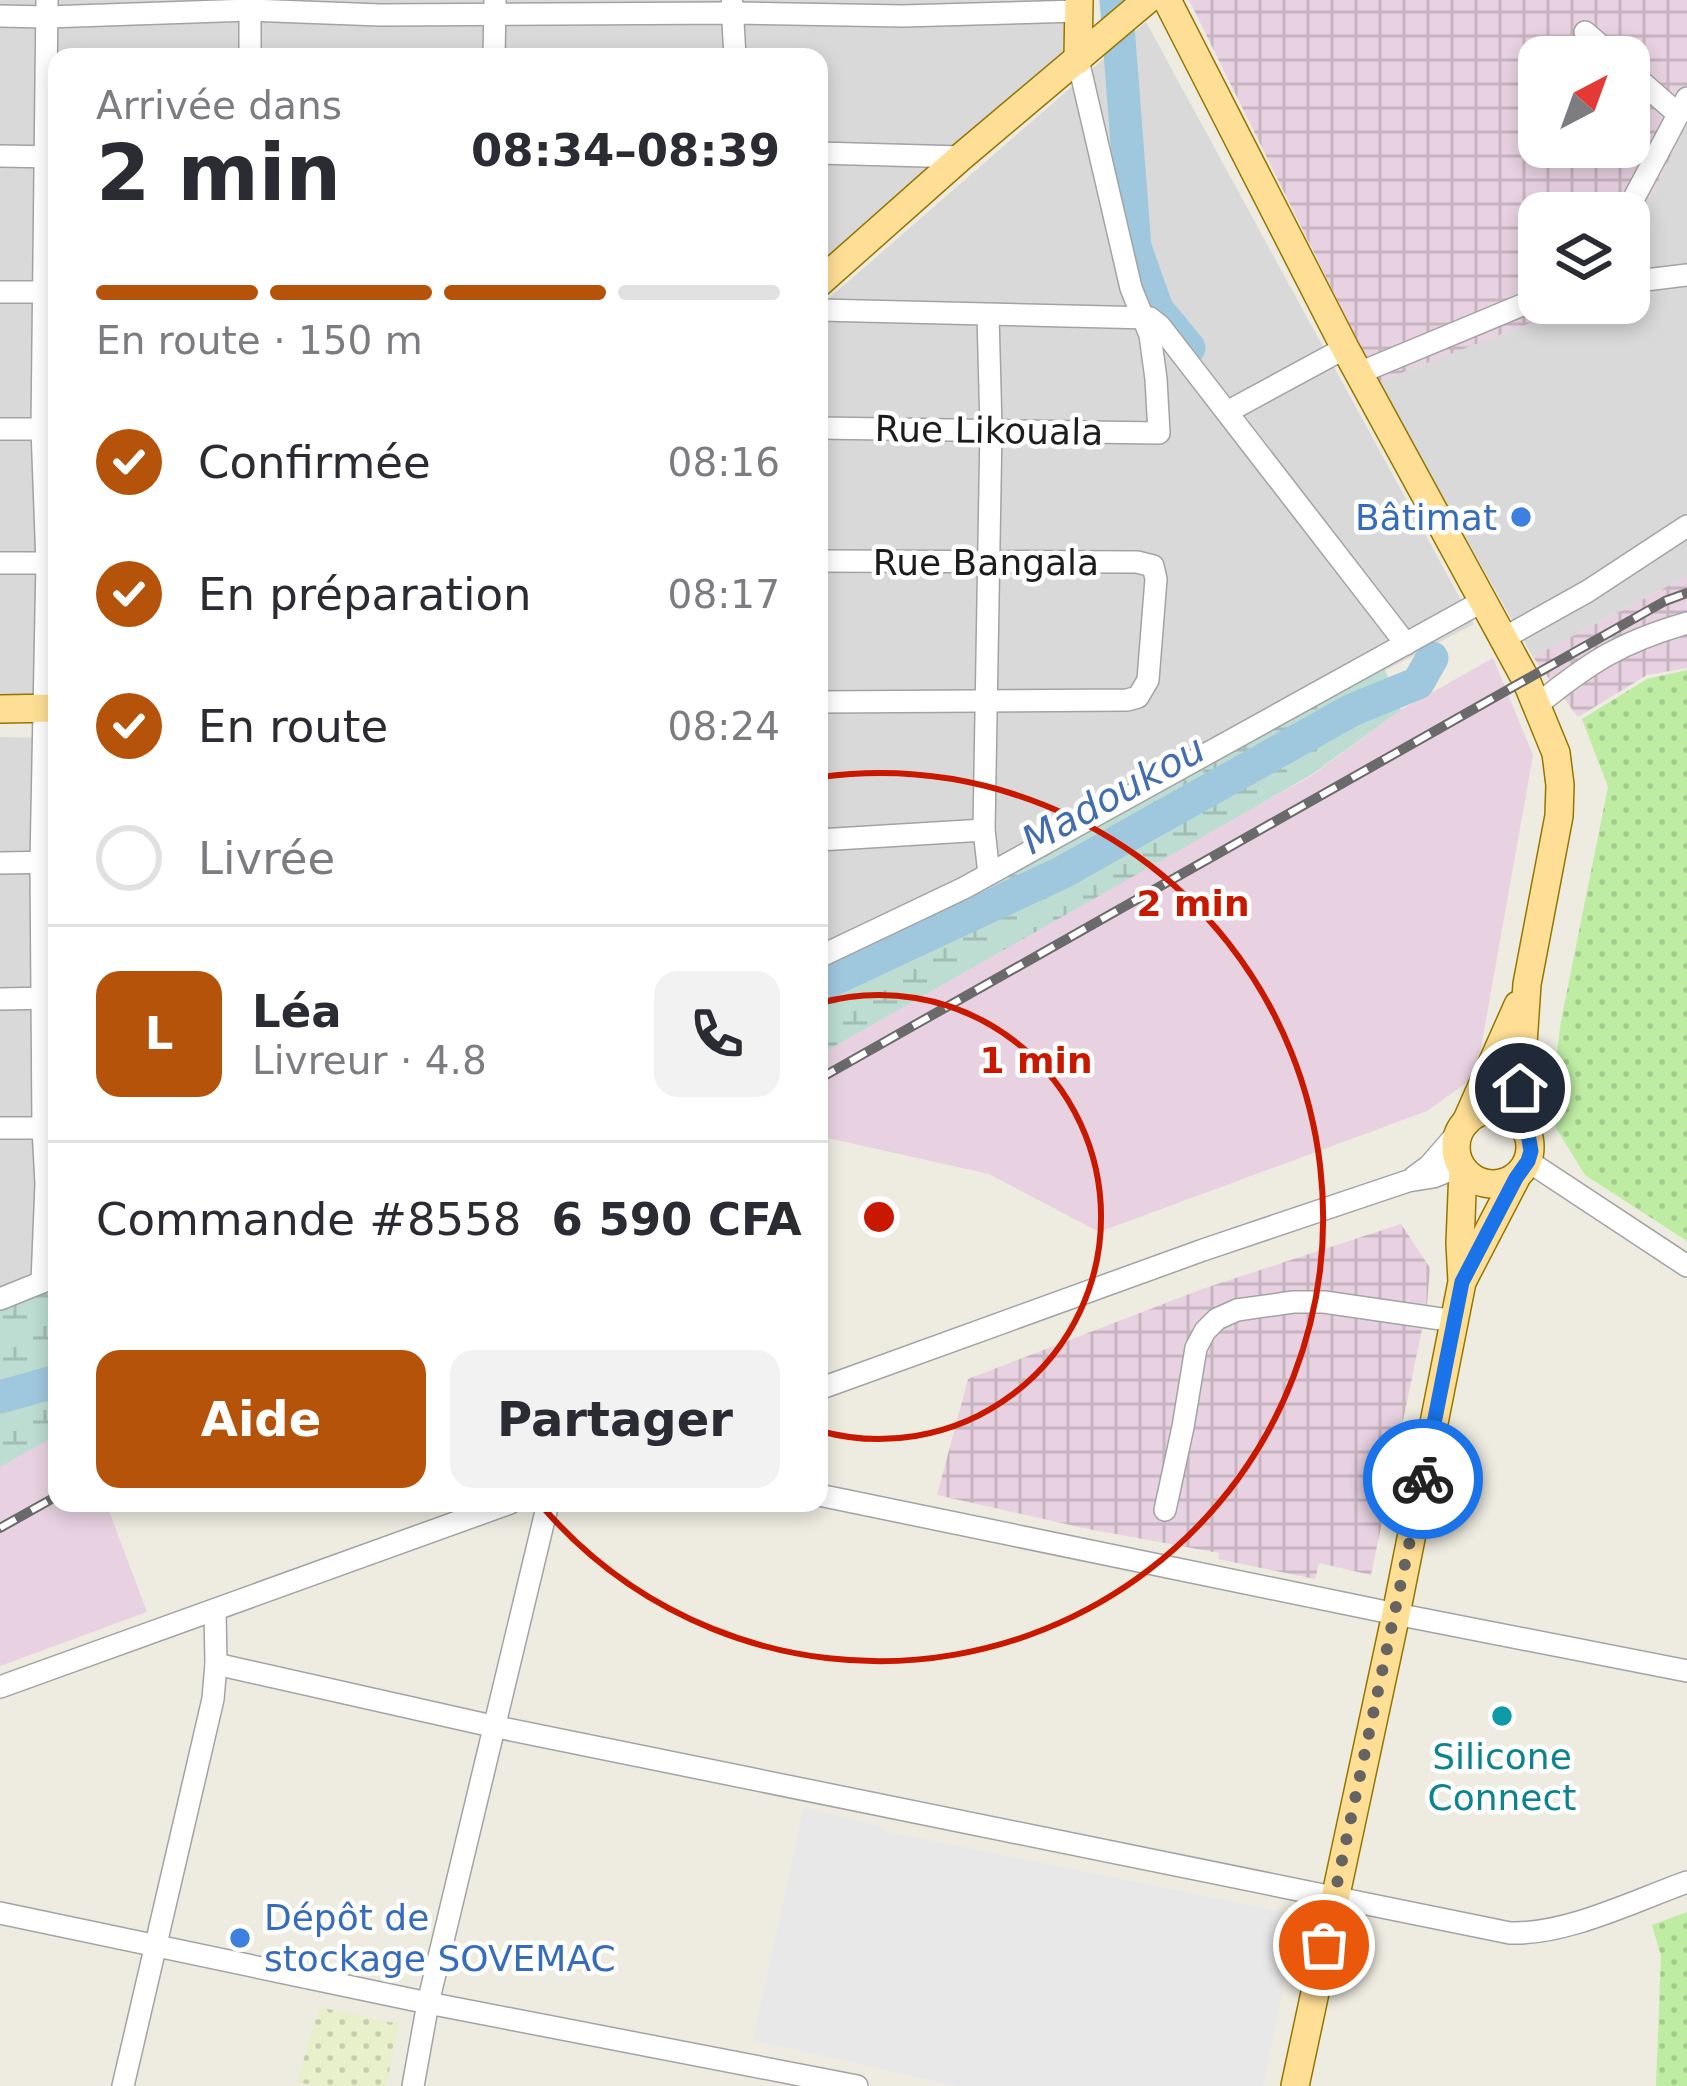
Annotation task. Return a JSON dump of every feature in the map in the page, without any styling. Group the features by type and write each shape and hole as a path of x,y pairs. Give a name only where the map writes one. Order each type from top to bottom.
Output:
{"main road":[{"path":"828,276 1147,0"},
{"path":"1167,0 1352,360 1504,638 1556,753 1560,800 1527,984 1520,1088 1524,1157 1462,1282"},
{"path":"1079,6 1086,53"},
{"path":"0,709 48,708"},
{"path":"1464,1125 1476,1115 1500,1111 1521,1123 1524,1157 1502,1184 1474,1179 1462,1167 1457,1140 1527,984"},
{"path":"1295,2086 1462,1282 1462,1167"}],"street":[{"path":"250,5 250,48"},
{"path":"0,16 47,9 250,5 732,7 903,16 1079,6"},
{"path":"732,7 734,48"},
{"path":"494,48 495,8"},
{"path":"47,9 48,48"},
{"path":"1586,32 1590,36"},
{"path":"1086,53 1131,288 1144,317"},
{"path":"1637,192 1683,106 1650,84"},
{"path":"828,154 961,157"},
{"path":"0,156 48,157"},
{"path":"1650,279 1687,275"},
{"path":"0,292 48,292"},
{"path":"1227,412 1352,360 1518,305"},
{"path":"828,310 1150,318 1406,644"},
{"path":"988,315 991,428 984,830 988,874"},
{"name":"Rue Likouala","path":"828,428 1159,433 1153,351 1144,317"},
{"path":"0,429 48,429"},
{"path":"1504,638 1588,591 1687,526"},
{"name":"Rue Bangala","path":"828,561 1137,562 1153,566 1148,680 1138,697 986,699"},
{"path":"0,562 48,563"},
{"path":"828,954 988,874 1484,601"},
{"path":"1537,705 1601,656 1687,623"},
{"path":"828,702 986,699"},
{"path":"828,839 984,830"},
{"path":"0,862 48,862"},
{"path":"0,999 48,998"},
{"path":"48,1035 43,1128 48,1247"},
{"path":"1408,1181 1429,1166 1464,1125"},
{"path":"0,1128 43,1128"},
{"path":"1524,1157 1687,1266"},
{"path":"828,1386 1204,1250 1462,1167"},
{"path":"0,1299 48,1279"},
{"path":"1165,1510 1196,1348 1217,1319 1237,1310 1324,1301 1454,1321"},
{"path":"828,1497 1687,1671"},
{"path":"0,1687 485,1512"},
{"path":"413,2086 492,1726 546,1512"},
{"path":"123,2086 213,1699 214,1610"},
{"path":"216,1664 492,1726 1510,1934 1561,1928 1687,1882"},
{"path":"0,1913 790,2079 857,2086"}],"shaded area":[{"path":"0,0 1065,0 1067,52 828,259 828,48 48,48 48,694 0,695"},
{"path":"1189,0 1687,0 1687,124 1650,198 1650,192 1518,192 1518,324 1528,324 1378,382"},
{"path":"1146,22 1474,624 828,961 828,299"},
{"path":"1687,124 1687,576 1533,657 1378,382 1526,324 1650,324 1650,198"},
{"path":"1687,576 1687,668 1647,675 1578,717 1533,657"},
{"path":"1493,658 1533,755 1476,1076 1427,1111 1099,1232 989,1174 828,1138 828,1041 1311,776 1401,710"},
{"path":"0,737 48,738 48,1280 0,1299"},
{"path":"1401,1224 1430,1268 1427,1305 1371,1575 1319,1563 1315,1579 1218,1559 1219,1553 937,1495 968,1379 1205,1288"},
{"path":"48,1422 48,1512 109,1512 147,1612 0,1666 0,1446"},
{"path":"804,1808 884,1827 884,1831 1298,1915 1263,2086 956,2086 753,2040"}],"green space":[{"path":"1384,667 1401,710 1311,775 828,1050 828,952"},
{"path":"1687,670 1687,1241 1585,1175 1556,1128 1550,1104 1561,1021 1608,787 1582,719 1647,679"},
{"path":"48,1280 48,1440 0,1467 0,1299"},
{"path":"1687,1912 1687,2086 1656,2086 1661,1956 1652,1925"},
{"path":"319,2007 399,2024 386,2086 297,2082"}],"waterway":[{"name":"Madoukou","path":"1116,0 1135,247 1157,309 1189,348"},
{"name":"Madoukou","path":"828,982 1063,872 1352,710 1418,683 1432,658"},
{"name":"Madoukou","path":"0,1397 48,1384"}],"railway":[{"path":"828,1074 1665,601 1687,593"},
{"path":"0,1528 48,1501"}],"way so far":[{"path":"1324,1945 1423,1479"}],"place":[{"name":"Bâtimat","path":"1521,517"},
{"name":"Silicone Connect","path":"1502,1716"},
{"name":"Dépôt de stockage SOVEMAC","path":"240,1938"}],"route":[{"path":"1423,1479 1462,1282 1531,1151 1520,1088"}]}
